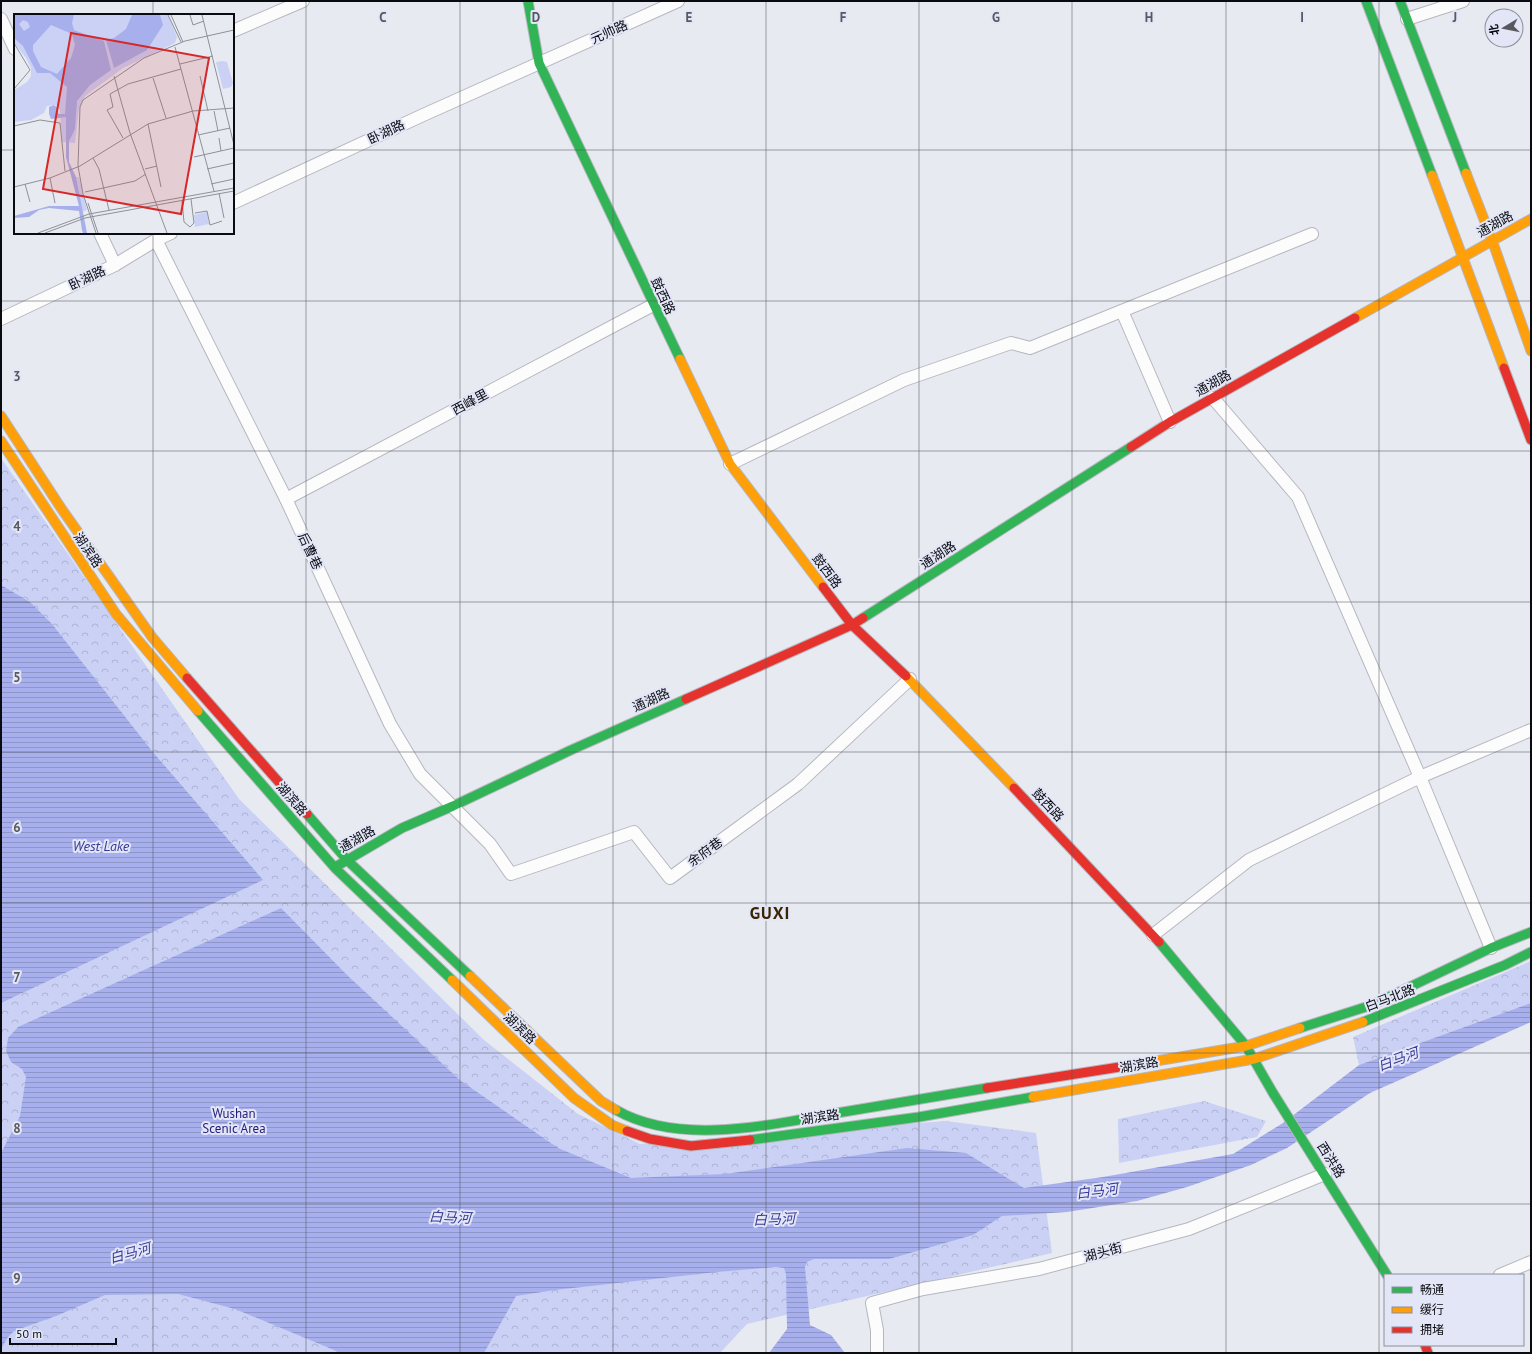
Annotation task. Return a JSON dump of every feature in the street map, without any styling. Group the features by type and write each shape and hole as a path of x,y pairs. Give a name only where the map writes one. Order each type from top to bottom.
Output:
{"main road":[{"name":"鼓西路","path":"528,1 539,63 730,464 852,625 910,679 1153,935 1246,1046 1254,1059"},
{"path":"1366,1 1531,440"},
{"path":"1400,1 1492,240 1531,351"},
{"name":"通湖路","path":"335,868 402,828 453,806 571,750 852,625 1170,422 1531,219"},
{"name":"湖滨路","path":"1,416 61,508 152,637 347,860 602,1101 619,1112 645,1123 679,1129 758,1126 1246,1046 1372,1004 1491,948 1531,932"},
{"name":"湖滨路","path":"1,442 116,614 335,868 574,1098 612,1125 657,1140 691,1146 764,1138 919,1117 1254,1059"},
{"name":"白马北路","path":"1254,1059 1371,1019 1505,965 1531,952"},
{"name":"西洪路","path":"1254,1059 1273,1094 1325,1174 1386,1274"}],"street":[{"path":"234,31 303,1"},
{"name":"元帅路","path":"539,63 678,1"},
{"path":"1407,19 1463,1"},
{"path":"1,19 14,47"},
{"name":"卧湖路","path":"234,203 539,63"},
{"path":"100,234 115,265"},
{"name":"卧湖路","path":"1,319 115,265 156,240 169,234"},
{"path":"730,464 904,380 1011,343 1030,348 1312,234"},
{"name":"后曹巷","path":"156,240 286,499 390,724 420,774 490,844"},
{"name":"西峰里","path":"286,499 653,305"},
{"path":"1122,311 1170,422"},
{"path":"1213,398 1298,498 1420,777 1491,948"},
{"name":"余府巷","path":"490,844 511,874 634,832 670,878 798,784 910,679"},
{"path":"1153,935 1249,860 1420,777 1531,730"},
{"name":"湖头街","path":"877,1353 877,1330 872,1303 923,1289 1039,1269 1189,1229 1325,1174"},
{"path":"1502,1274 1531,1262"}],"green space":[{"name":"Wushan Scenic Area","path":"1,458 239,799 484,1040 578,1114 640,1144 946,1121 1036,1133 1052,1253 747,1324 720,1353 1,1353"},
{"path":"1531,961 1531,1003 1359,1065 1353,1037"},
{"path":"1204,1101 1266,1121 1257,1137 1119,1163 1118,1119"}],"water":[{"name":"West Lake","path":"1,585 30,602 52,624 152,751 263,880 1,1003"},
{"name":"白马河","path":"281,908 348,976 461,1081 558,1148 631,1178 725,1174 907,1148 966,1153 1024,1188 1103,1177 1233,1154 1283,1123 1359,1065 1531,1003 1531,1022 1370,1093 1287,1148 1251,1165 1187,1187 1137,1201 1067,1212 1002,1216 973,1235 889,1259 814,1259 807,1262 805,1267 810,1325 831,1335 845,1353 769,1353 787,1329 786,1274 784,1268 776,1267 555,1290 516,1296 484,1353 339,1353 235,1309 178,1294 105,1295 56,1316 14,1331 8,1337 1,1349 1,1153 20,1116 26,1077 22,1069 11,1062 6,1051 8,1038 18,1027"}],"traffic: fast":[{"path":"528,1 539,63 680,359"},
{"path":"1366,1 1432,175"},
{"path":"1400,1 1466,173"},
{"path":"863,618 1131,447"},
{"path":"337,866 402,828 686,699"},
{"path":"198,711 335,868 452,980"},
{"path":"307,814 347,860 470,976"},
{"path":"1300,1028 1372,1005 1491,948 1531,932"},
{"path":"1159,942 1246,1046 1273,1093 1386,1274"},
{"path":"1363,1022 1505,965 1531,952"},
{"path":"616,1110 642,1121 669,1128 698,1130 728,1129 787,1122 987,1088"},
{"path":"750,1140 919,1117 1033,1097"}],"traffic: slow":[{"path":"1466,173 1492,240 1531,351"},
{"path":"1432,175 1504,368"},
{"path":"1355,318 1531,219"},
{"path":"680,359 730,464 823,587"},
{"path":"1,416 61,508 152,637 187,678"},
{"path":"1,441 116,614 198,711"},
{"path":"906,676 1014,788"},
{"path":"470,976 601,1101 616,1110"},
{"path":"452,980 574,1098 612,1125 627,1131"},
{"path":"1033,1097 1254,1059 1363,1022"},
{"path":"1126,1066 1246,1046 1300,1028"}],"traffic: jam":[{"path":"1131,447 1170,422 1355,318"},
{"path":"1504,368 1531,440"},
{"path":"823,587 852,625 906,676"},
{"path":"686,699 852,625 863,618"},
{"path":"187,678 307,814"},
{"path":"1014,788 1159,942"},
{"path":"987,1088 1126,1066"},
{"path":"627,1131 650,1139 691,1146 750,1140"},
{"path":"1425,1346 1428,1353"}],"district":[{"name":"GUXI","path":"770,913"}]}
